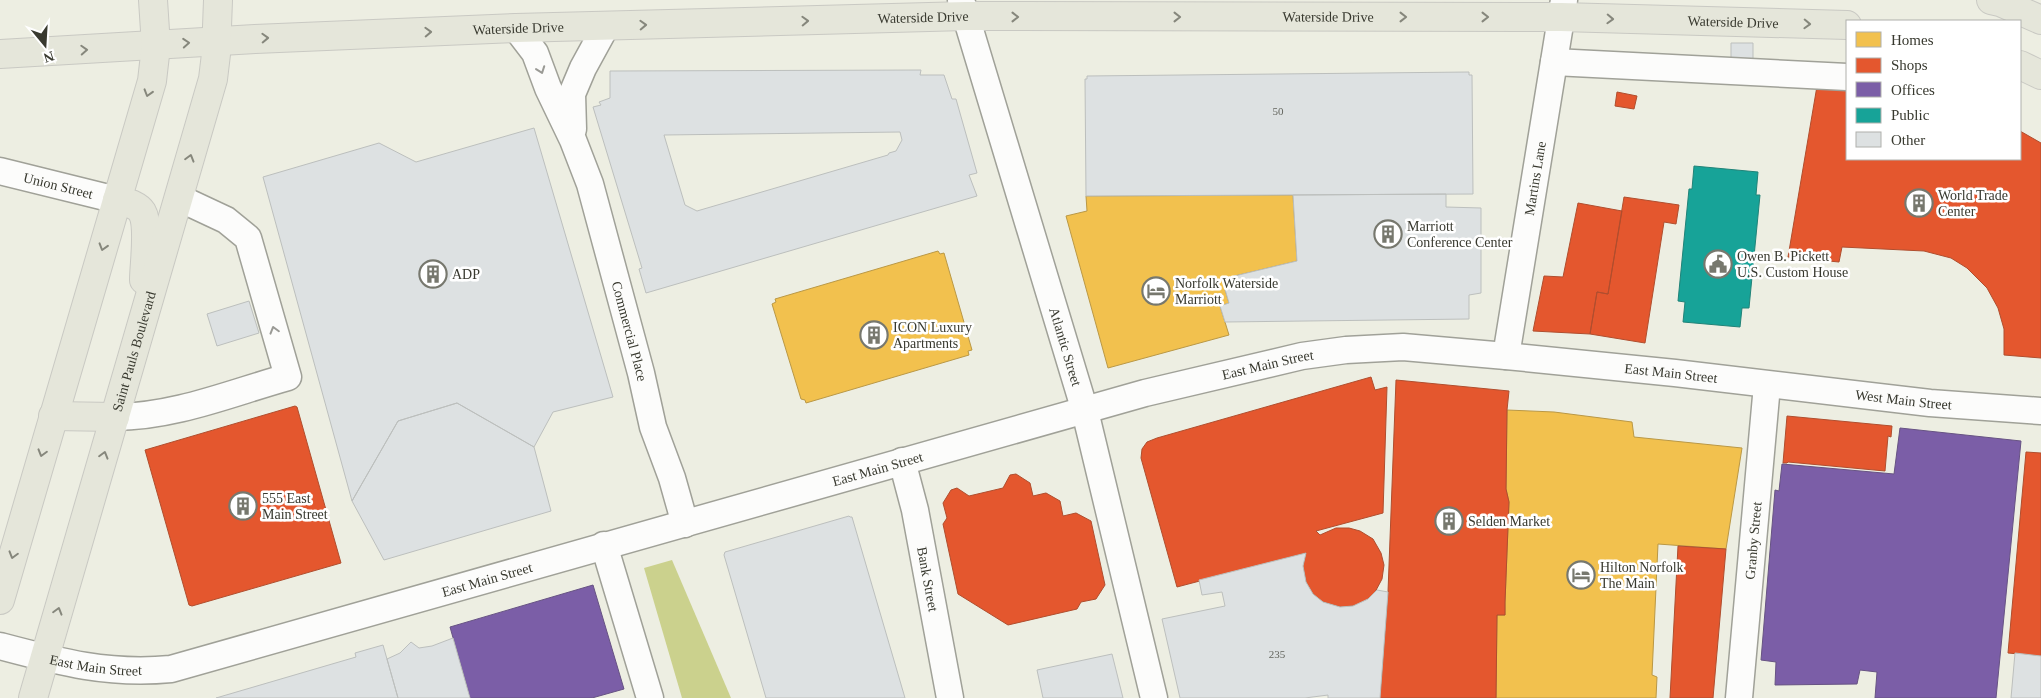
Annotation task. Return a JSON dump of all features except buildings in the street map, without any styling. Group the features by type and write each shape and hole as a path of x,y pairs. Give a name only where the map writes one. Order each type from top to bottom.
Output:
{"main road":[{"path":"0,600 152,81 156,46 152,0"},
{"name":"Saint Pauls Boulevard","path":"33,698 213,79 217,41 218,0"},
{"path":"1992,0 2041,20"},
{"name":"Waterside Drive","path":"0,54 217,41 606,26 964,8 1562,9 1846,25"},
{"path":"2021,65 2041,75"},
{"path":"117,200 138,208 142,212 145,222 142,324"},
{"path":"53,416 115,417"}],"street":[{"name":"Atlantic Street","path":"964,8 1085,411 1154,698"},
{"name":"Martins Lane","path":"1506,356 1562,9"},
{"name":"Commercial Place","path":"573,140 572,94 582,68 606,26"},
{"name":"Commercial Place","path":"516,28 535,53 548,88 573,140 590,184 641,373 653,427 672,478 685,524"},
{"path":"1554,62 1846,77"},
{"name":"Union Street","path":"0,172 117,200"},
{"path":"115,417 135,417 169,412 288,377 248,238 226,220 179,198"},
{"name":"East Main Street","path":"0,646 88,668 113,671 171,669 201,662 604,545 685,524 902,461 1162,389 1302,356 1337,351 1403,348 1674,373 1767,385"},
{"name":"West Main Street","path":"1767,385 1930,403 2041,411"},
{"name":"Granby Street","path":"1739,698 1767,385"},
{"name":"Bank Street","path":"902,461 915,510 950,698"},
{"path":"604,545 650,698"}],"shaded area":[{"path":"672,560 731,698 682,698 644,568"}],"place":[{"name":"World Trade Center","path":"1919,203"},
{"name":"Marriott Conference Center","path":"1388,234"},
{"name":"Owen B. Pickett U.S. Custom House","path":"1718,264"},
{"name":"ADP","path":"433,274"},
{"name":"Norfolk Waterside Marriott","path":"1156,291"},
{"name":"ICON Luxury Apartments","path":"874,335"},
{"name":"555 East Main Street","path":"243,506"},
{"name":"Selden Market","path":"1449,521"},
{"name":"Hilton Norfolk The Main","path":"1581,575"}]}
